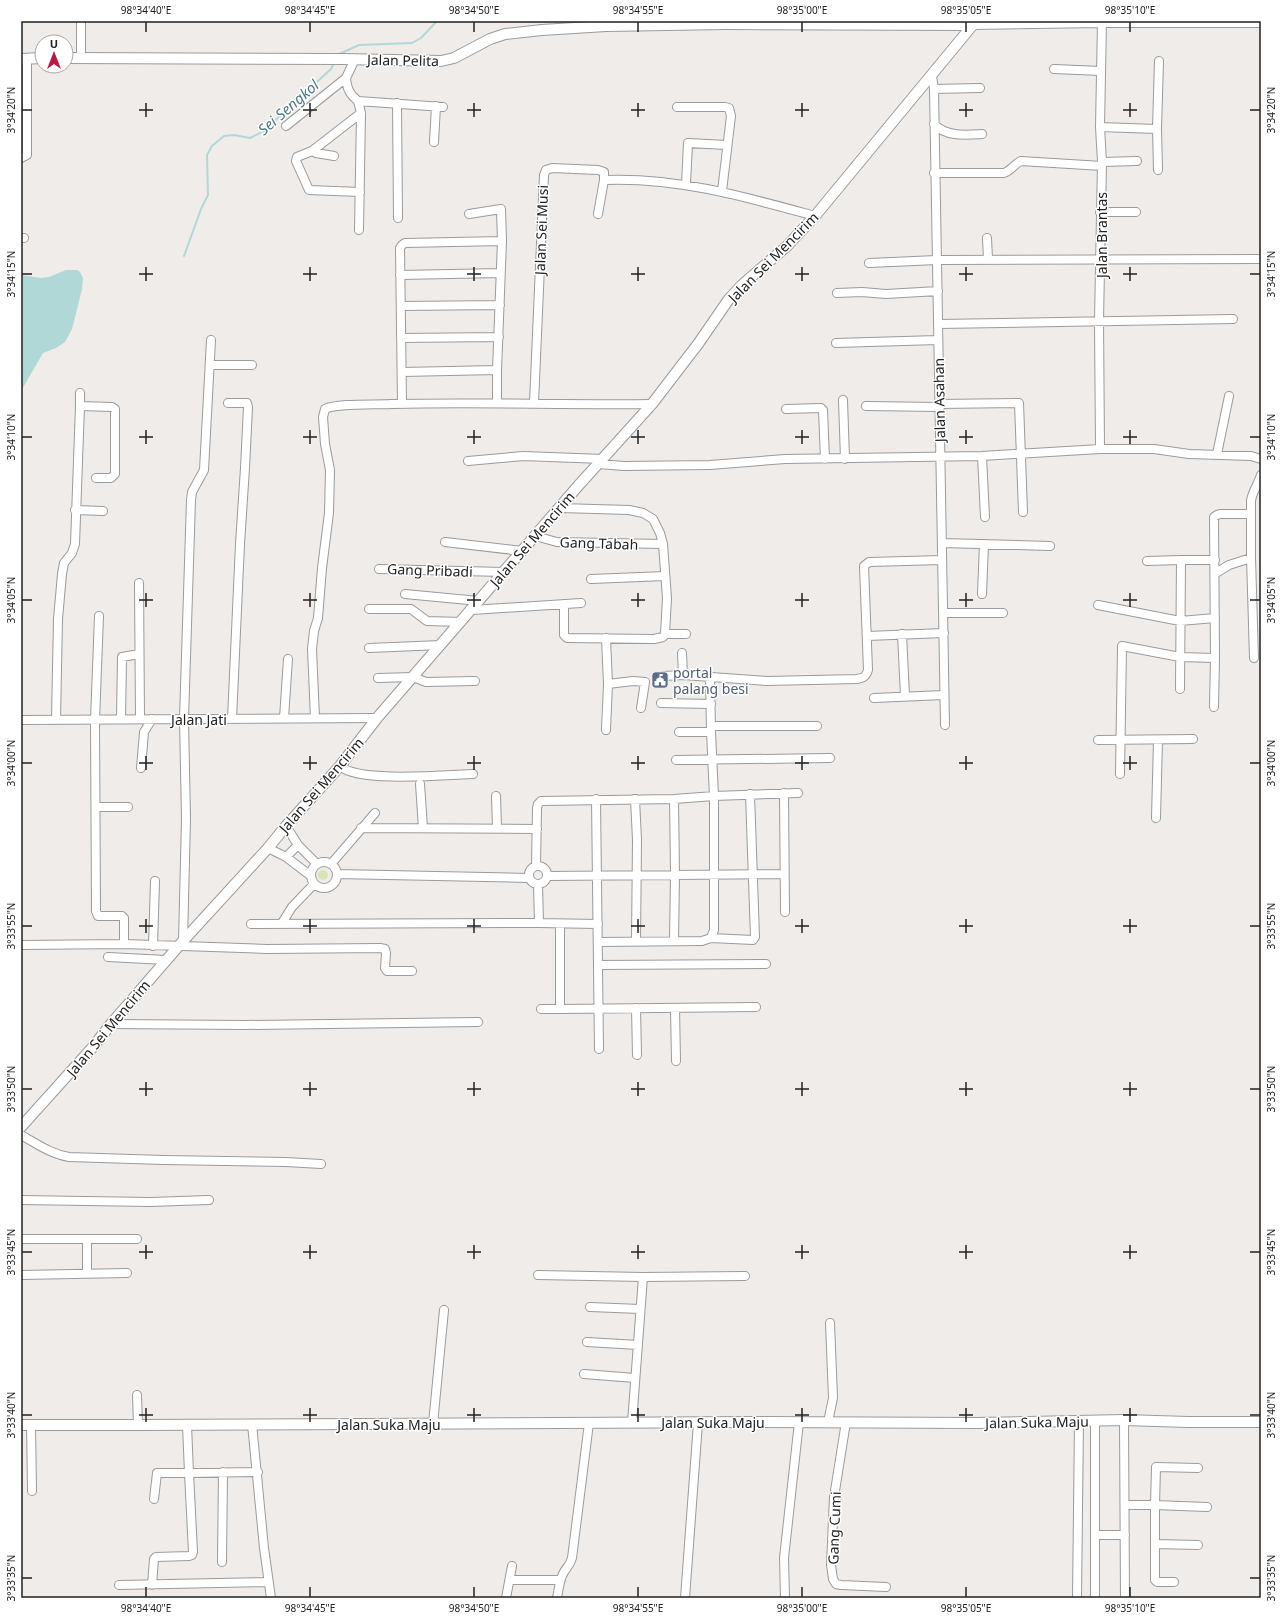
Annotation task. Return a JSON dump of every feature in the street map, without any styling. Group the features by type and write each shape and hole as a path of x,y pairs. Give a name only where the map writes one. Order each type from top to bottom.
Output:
{"street":[{"path":"81,21 81,58"},
{"name":"Jalan Brantas","path":"1100,449 1099,321 1102,164 1100,126 1102,22"},
{"name":"Jalan Pelita","path":"74,58 447,60 454,58 490,39 505,34 520,32 606,26 803,23 974,23"},
{"path":"974,23 1261,23"},
{"name":"Jalan Sei Mencirim","path":"21,1127 92,1048 180,944 268,848 340,766 377,718 652,404 698,344 729,299 742,285 787,246 815,216 932,76 974,23"},
{"path":"21,158 27,155 24,119 24,59 34,58"},
{"path":"286,126 346,78 355,59"},
{"path":"1158,170 1157,129 1159,61"},
{"path":"1054,69 1101,71"},
{"name":"Jalan Asahan","path":"932,76 934,89 934,173 938,291 945,725"},
{"path":"346,78 347,88 350,95 358,101 440,106 434,142"},
{"path":"934,89 980,88"},
{"path":"358,101 361,113 359,230"},
{"path":"397,103 398,218"},
{"path":"677,107 729,108 731,116 722,191"},
{"path":"360,192 309,190 296,161 297,157 312,151 361,113"},
{"path":"934,124 943,131 958,135 982,134"},
{"path":"1100,126 1157,129"},
{"path":"686,184 688,143 727,145"},
{"path":"312,151 334,156"},
{"path":"934,173 1004,173 1009,172 1017,162 1021,161 1102,164 1137,161"},
{"name":"Jalan Sei Musi","path":"534,403 544,175 546,170 552,168 598,170 604,172 604,180"},
{"path":"598,214 604,180 644,179 686,184 722,191 815,216"},
{"path":"470,214 501,209 502,241 497,403"},
{"path":"1100,212 1136,212"},
{"path":"987,238 988,259"},
{"path":"402,404 400,248 405,243 502,241"},
{"path":"868,263 988,259 1261,259"},
{"path":"400,275 500,272"},
{"path":"837,293 862,292 886,294 938,291"},
{"path":"401,306 500,305"},
{"path":"938,324 1233,319"},
{"path":"401,338 498,337"},
{"path":"180,944 186,819 184,719 191,500 192,492 204,470 211,340"},
{"path":"836,343 938,340"},
{"path":"210,365 252,365"},
{"path":"402,372 497,370"},
{"path":"56,720 58,619 62,574 64,563 72,553 75,544 80,393"},
{"path":"1217,454 1229,396"},
{"path":"843,400 845,459"},
{"path":"228,403 244,402 247,403 248,407 232,718"},
{"path":"866,406 939,406 1018,402 1023,512"},
{"path":"315,718 312,649 314,631 318,618 322,568 329,513 330,470 325,444 323,413 325,409 334,407 402,404 652,404"},
{"path":"80,406 112,407 115,409 115,474 111,478 96,478"},
{"path":"786,409 821,408 823,410 825,459"},
{"path":"468,461 523,456 667,466 784,460 982,456 1100,449 1154,450 1189,454 1251,456 1261,460"},
{"path":"982,456 985,517"},
{"path":"1254,658 1250,514 1252,496 1258,486 1261,475"},
{"path":"560,508 620,510 643,513 653,520 656,524 663,544 666,598 665,634 663,638 654,639 565,637 564,604"},
{"path":"75,510 103,511"},
{"path":"1214,707 1216,573 1215,516 1220,514 1250,514"},
{"name":"Gang Tabah","path":"535,536 557,542 663,544"},
{"path":"445,542 522,551"},
{"path":"942,543 1050,546"},
{"path":"982,594 984,544"},
{"path":"1216,573 1228,565 1251,558"},
{"path":"663,676 683,675 767,681 863,678 867,675 868,670 863,571 866,563 942,560"},
{"path":"1180,689 1181,560"},
{"path":"1147,561 1215,560"},
{"name":"Gang Pribadi","path":"379,569 504,572"},
{"path":"591,579 665,576"},
{"path":"139,584 140,719"},
{"path":"405,594 479,601"},
{"path":"472,610 581,603"},
{"path":"1098,605 1180,621 1215,618"},
{"path":"369,609 411,609 427,621 461,622"},
{"path":"943,613 1003,613"},
{"path":"99,616 95,720 96,911 98,916 122,916 124,918 124,944"},
{"path":"867,636 944,633"},
{"path":"665,634 686,634"},
{"path":"902,634 905,696"},
{"path":"606,638 608,684 606,730"},
{"path":"369,648 441,645"},
{"path":"1120,774 1122,646 1180,657 1215,658"},
{"path":"682,653 683,675"},
{"path":"121,719 122,656 139,654"},
{"path":"284,718 288,659"},
{"path":"378,678 413,677 426,682 475,681"},
{"path":"710,677 714,796 714,930 711,938"},
{"path":"608,684 632,681 645,682 641,708"},
{"path":"874,698 944,695"},
{"path":"661,703 711,704"},
{"name":"Jalan Jati","path":"21,720 377,718"},
{"path":"141,768 144,732 152,719"},
{"path":"679,732 711,729 817,726"},
{"path":"1098,740 1193,739"},
{"path":"1156,818 1158,740"},
{"path":"676,760 830,758"},
{"path":"340,766 355,773 370,776 473,774"},
{"path":"420,784 423,828"},
{"path":"784,793 785,912"},
{"path":"536,866 537,808 541,801 674,799 750,794 798,793"},
{"path":"598,942 702,941 711,938 752,941 755,939 750,794"},
{"path":"496,796 497,828"},
{"path":"596,799 599,1049"},
{"path":"635,799 637,874 636,941"},
{"path":"674,799 674,941"},
{"path":"96,807 128,807"},
{"path":"331,864 375,813"},
{"path":"286,826 298,845 317,864"},
{"path":"361,828 537,829"},
{"path":"286,857 298,845"},
{"path":"268,848 286,857 313,880 318,886 327,887 334,883 337,874 331,864 323,862 317,864 313,868 313,880 282,923"},
{"path":"337,874 529,878 538,884 544,882 547,876 544,869 536,866"},
{"path":"529,878 531,869 536,866"},
{"path":"547,876 637,874 784,874"},
{"path":"153,946 155,881"},
{"path":"538,884 539,923"},
{"path":"251,924 598,924"},
{"path":"560,924 560,1009"},
{"path":"21,945 124,944 153,946 180,944 268,949 380,948 385,949 385,968 387,971 412,971"},
{"path":"108,957 166,960"},
{"path":"598,965 766,964"},
{"path":"541,1009 756,1007"},
{"path":"636,1008 637,1055"},
{"path":"675,1008 676,1061"},
{"path":"111,1024 246,1025 478,1022"},
{"path":"21,1135 49,1151 69,1157 321,1164"},
{"path":"21,1200 150,1202 209,1200"},
{"path":"21,1239 137,1239"},
{"path":"87,1240 87,1273"},
{"path":"21,1275 127,1273"},
{"path":"538,1275 643,1277 745,1276"},
{"path":"632,1423 643,1277"},
{"path":"590,1307 640,1309"},
{"path":"433,1424 444,1310"},
{"path":"828,1422 833,1398 830,1323"},
{"path":"587,1342 638,1345"},
{"path":"584,1374 635,1378"},
{"path":"137,1395 138,1425"},
{"path":"1124,1420 1125,1598"},
{"name":"Jalan Suka Maju","path":"26,1424 977,1423 1124,1420 1261,1422"},
{"path":"1077,1598 1079,1421"},
{"path":"1095,1421 1095,1598"},
{"path":"785,1598 784,1558 799,1422"},
{"name":"Gang Cumi","path":"846,1422 834,1497 831,1565 833,1579 836,1584 841,1585 886,1587"},
{"path":"557,1598 560,1580 564,1572 570,1566 572,1558 589,1423"},
{"path":"685,1598 698,1423"},
{"path":"26,1424 32,1491"},
{"path":"252,1424 258,1472 264,1548 271,1598"},
{"path":"152,1585 154,1559 156,1557 188,1556 192,1555 193,1552 187,1425"},
{"path":"1174,1582 1156,1582 1156,1468 1198,1468"},
{"path":"222,1562 223,1472"},
{"path":"154,1499 157,1473 258,1472"},
{"path":"1125,1505 1207,1507"},
{"path":"1095,1535 1125,1535"},
{"path":"1155,1544 1198,1545"},
{"path":"506,1598 512,1566"},
{"path":"510,1580 560,1580"},
{"path":"119,1585 268,1582"}],"green space":[{"path":"323,870 328,875 323,880 318,875"}],"water":[{"path":"66,270 77,270 83,278 82,289 72,329 65,342 56,348 43,353 21,391 21,275 41,278 49,277"}],"waterway":[{"name":"Sei Sengkol","path":"337,55 359,45 412,43 421,38 437,21"},
{"name":"Sei Sengkol","path":"184,256 201,209 208,195 207,155 212,146 224,136 234,135 250,138 264,131 331,69 334,63"}],"place":[{"name":"portal palang besi","path":"660,680"}]}
